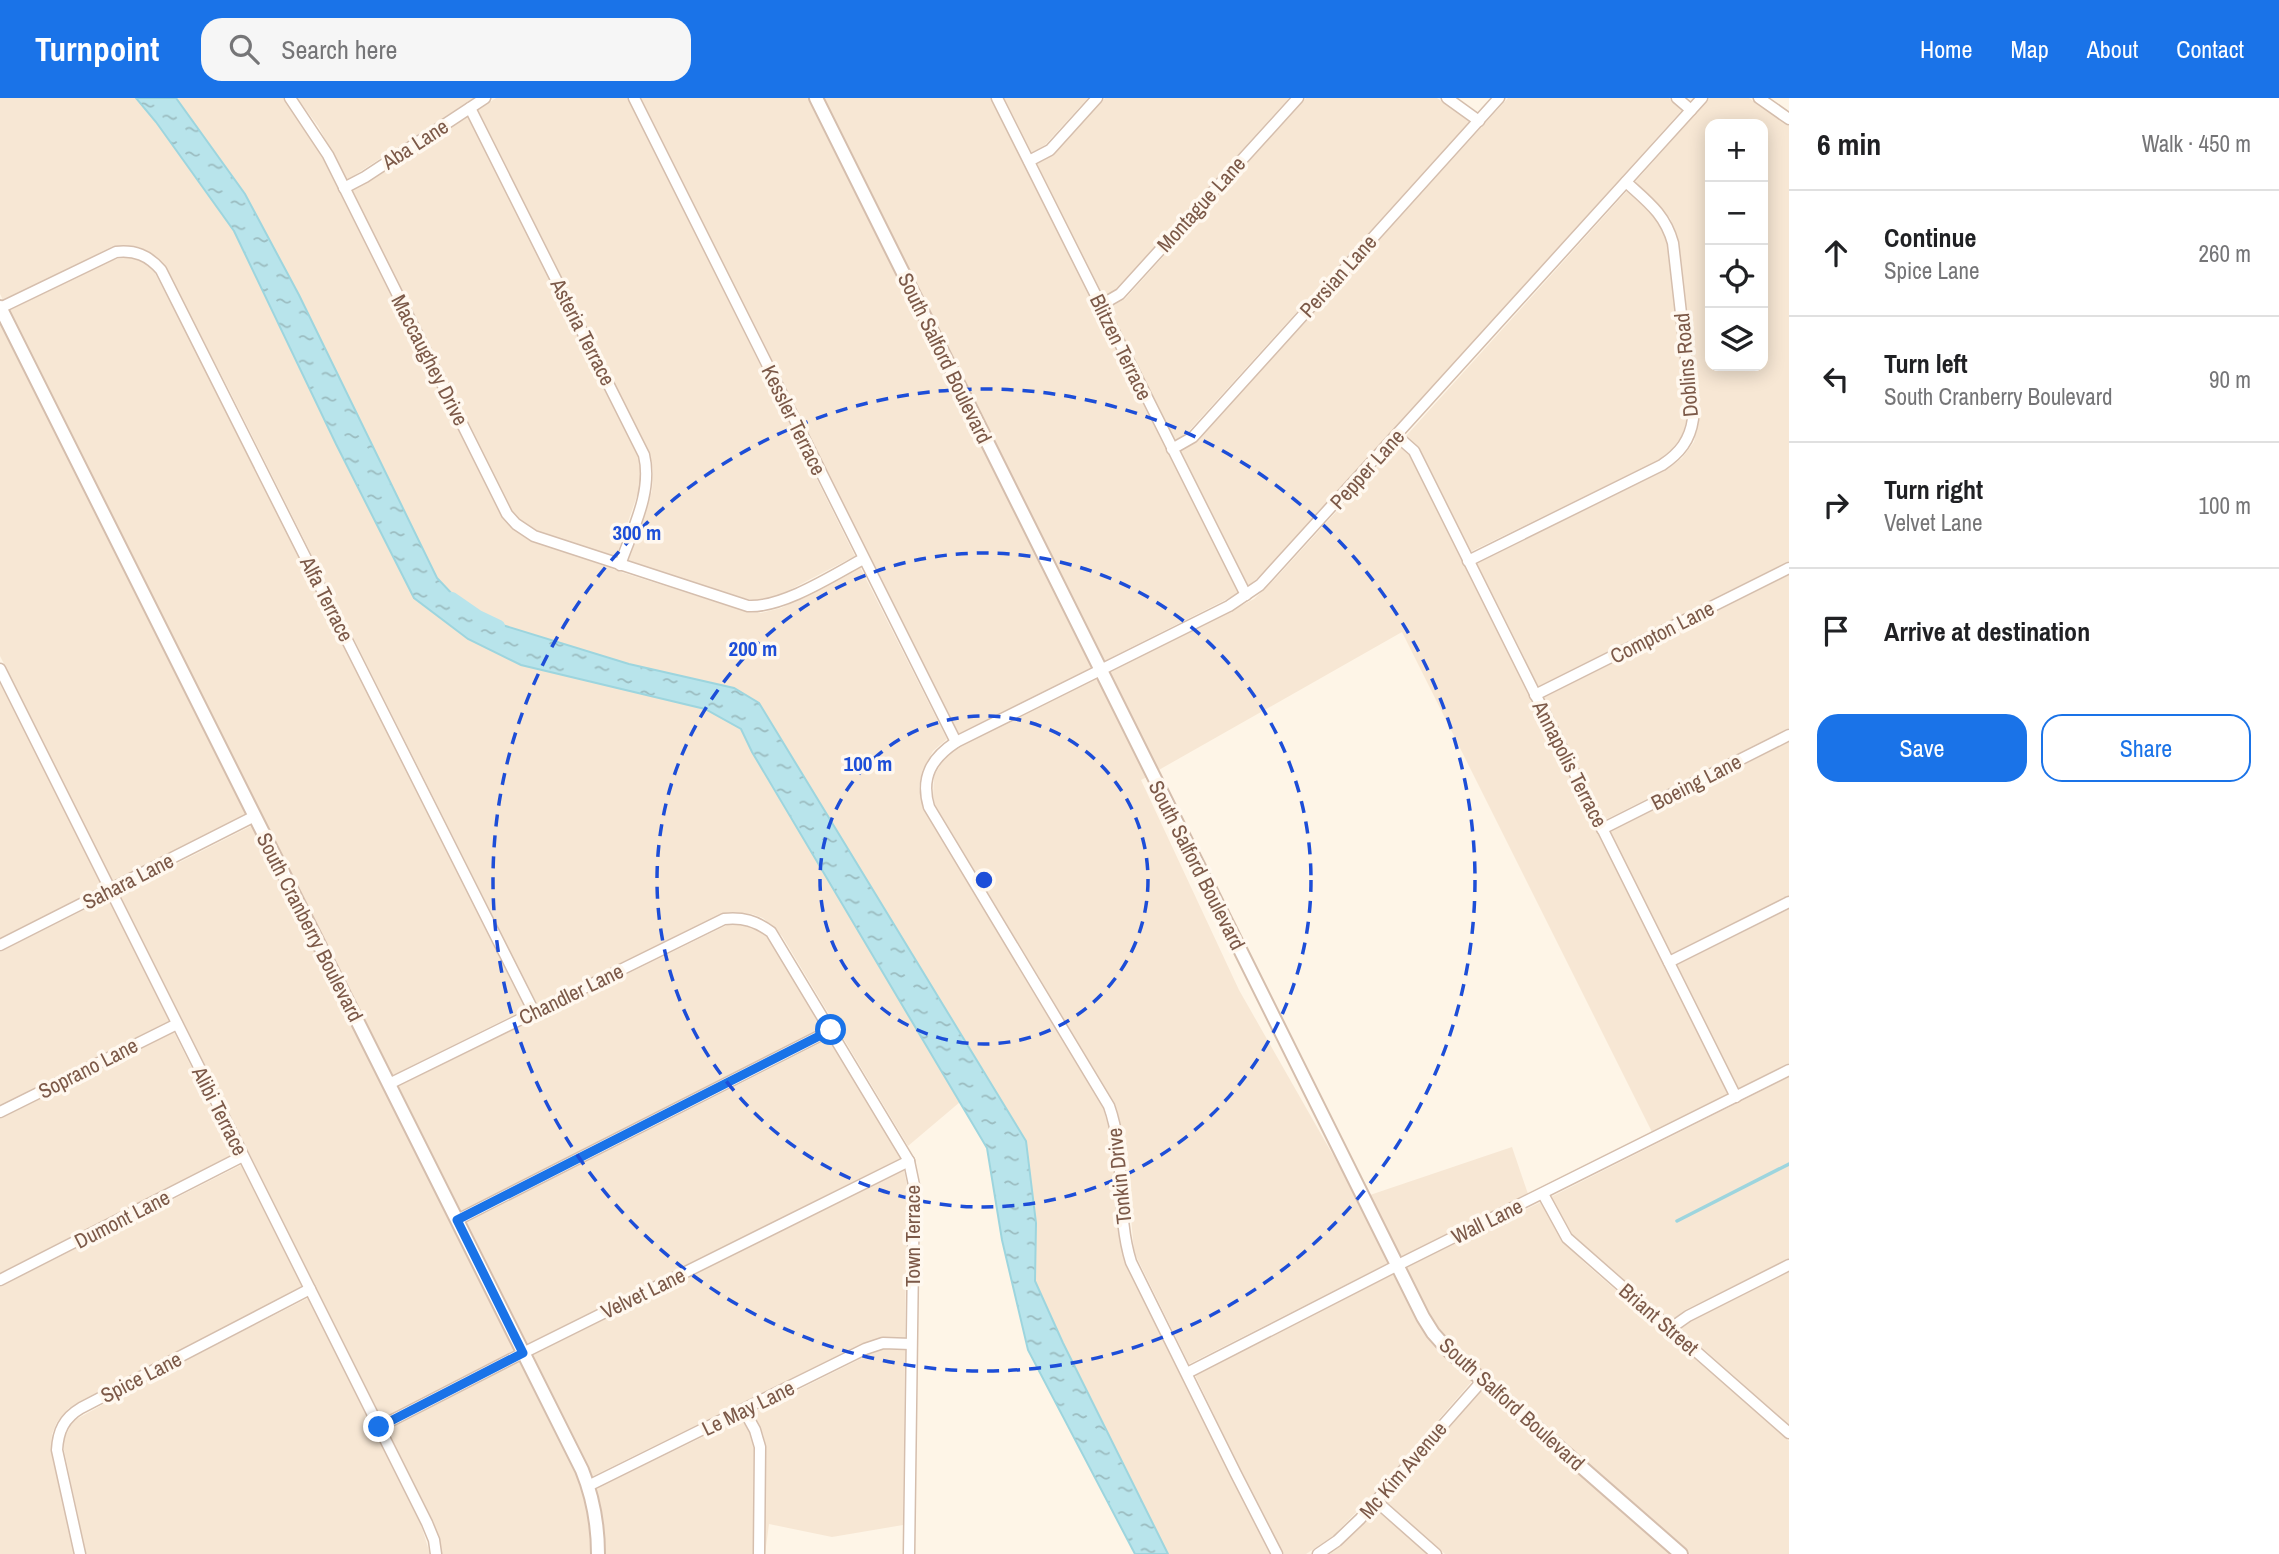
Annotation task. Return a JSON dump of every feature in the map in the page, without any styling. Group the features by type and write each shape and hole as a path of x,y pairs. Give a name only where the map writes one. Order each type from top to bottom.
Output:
{"street":[{"name":"Maccaughey Drive","path":"290,98 313,129 507,514 516,524 534,536 741,604 760,607 779,602 863,559"},
{"name":"Aba Lane","path":"344,188 485,98"},
{"name":"Kessler Terrace","path":"634,98 956,742"},
{"name":"South Salford Boulevard","path":"816,98 1433,1334 1482,1381 1681,1554"},
{"name":"Blitzen Terrace","path":"997,98 1247,595"},
{"path":"1029,161 1050,150 1097,98"},
{"name":"Montague Lane","path":"1101,305 1120,295 1298,98"},
{"path":"1447,98 1479,121"},
{"name":"Persian Lane","path":"1172,449 1193,437 1499,98"},
{"path":"1677,98 1691,110"},
{"name":"Pepper Lane","path":"956,742 1229,607 1247,595 1270,575 1702,98"},
{"path":"1759,98 1789,119"},
{"name":"Asteria Terrace","path":"470,108 644,455 646,489 620,565"},
{"name":"Doblins Road","path":"1468,561 1662,465 1677,454 1688,439 1693,419 1673,243 1666,221 1626,182"},
{"name":"Alfa Terrace","path":"0,308 109,254 128,251 147,257 161,270 534,1012"},
{"name":"South Cranberry Boulevard","path":"0,308 588,1486 595,1515 597,1554"},
{"name":"Annapolis Terrace","path":"1397,436 1413,451 1736,1097"},
{"name":"Compton Lane","path":"1535,695 1789,568"},
{"name":"Alibi Terrace","path":"0,669 427,1523 436,1554"},
{"name":"Boeing Lane","path":"1602,829 1789,735"},
{"name":"Tonkin Drive","path":"956,742 938,755 928,774 925,787 929,807 1109,1106 1117,1135 1128,1253 1277,1554"},
{"name":"Sahara Lane","path":"0,945 255,816"},
{"path":"1669,962 1789,902"},
{"name":"Chandler Lane","path":"389,1084 724,919 756,922"},
{"name":"Town Terrace","path":"756,922 777,939 909,1161 914,1185 909,1554"},
{"name":"Soprano Lane","path":"0,1112 177,1024"},
{"path":"457,1220 831,1030"},
{"name":"Wall Lane","path":"1187,1373 1789,1070"},
{"name":"Dumont Lane","path":"0,1280 243,1156"},
{"name":"Velvet Lane","path":"379,1427 909,1161"},
{"name":"Briant Street","path":"1543,1194 1567,1238 1789,1433"},
{"path":"1671,1328 1689,1316 1789,1265"},
{"name":"Spice Lane","path":"80,1554 57,1450 58,1437 69,1417 81,1408 310,1289"},
{"name":"Le May Lane","path":"588,1486 864,1349 883,1343 911,1344"},
{"name":"Mc Kim Avenue","path":"1318,1554 1337,1541 1376,1501 1482,1381"},
{"path":"744,1410 755,1430 760,1447 759,1554"},
{"path":"1376,1501 1436,1554"}],"shaded area":[{"path":"0,98 136,98 156,122 234,231 336,444 414,598 621,688 705,709 741,729 752,752 960,1102 908,1146 782,936 763,918 752,914 721,914 537,1004 165,267 151,253 139,247 115,246 3,300 0,294"},
{"path":"176,98 283,98 322,157 502,516 524,537 624,573 748,612 761,613 781,608 860,567 947,739 933,751 922,771 919,787 923,808 1103,1108 1111,1135 1119,1232 1126,1264 1271,1554 1168,1554 1035,1281 1036,1223 1026,1141 797,767 733,688 629,664 473,616 437,578 299,295 245,194"},
{"path":"297,98 474,98 347,180 318,126"},
{"path":"496,98 628,98 855,556 776,597 759,601 628,561 652,491 650,454 478,110"},
{"path":"641,98 809,98 1092,667 958,734"},
{"path":"822,98 991,98 1239,593 1102,662"},
{"path":"1004,98 1088,98 1045,145 1031,153"},
{"path":"1105,98 1289,98 1116,290 1103,297 1037,164 1054,154"},
{"path":"1306,98 1437,98 1470,121 1188,432 1175,440 1109,308 1125,299"},
{"path":"1508,98 1669,98 1682,110 1266,571 1248,586 1180,451 1197,441"},
{"path":"1710,98 1749,98 1789,126 1789,561 1537,687 1476,564 1666,470 1682,458 1694,442 1699,419 1679,242 1670,218 1635,182"},
{"path":"468,116 638,456 640,487 616,557 536,531 512,511 352,191"},
{"path":"1627,191 1656,218 1667,243 1687,418 1682,436 1659,460 1470,552 1419,449 1406,436"},
{"path":"129,257 144,262 155,273 526,1009 391,1076 8,311 112,260"},
{"path":"0,320 247,814 113,882 0,656"},
{"path":"1398,444 1409,454 1728,1094 1652,1132 1402,632 1157,771 1108,673 1254,599"},
{"path":"1789,575 1789,728 1605,820 1543,698"},
{"path":"1097,678 1147,777 1141,780 1239,990 1358,1199 1390,1262 1189,1364 1134,1252 1124,1135 1115,1104 935,805 933,797 934,776 945,757 959,747"},
{"path":"0,682 103,887 0,938"},
{"path":"1789,742 1789,896 1671,954 1610,832"},
{"path":"253,825 515,1350 382,1419 119,893"},
{"path":"108,898 169,1021 0,1105 0,952"},
{"path":"1789,909 1789,1063 1738,1089 1677,965"},
{"path":"727,925 743,925 757,929 767,936 823,1027 459,1212 397,1087"},
{"path":"174,1032 235,1154 0,1273 0,1119"},
{"path":"830,1038 901,1158 526,1345 465,1223"},
{"path":"1789,1077 1789,1259 1685,1310 1671,1321 1572,1234 1551,1197"},
{"path":"1512,1147 1528,1194 1401,1257 1370,1195"},
{"path":"241,1165 302,1287 69,1408 57,1422 52,1434 51,1451 74,1554 0,1554 0,1287"},
{"path":"904,1170 907,1185 905,1338 882,1337 862,1344 591,1477 531,1356"},
{"path":"1541,1202 1562,1240 1587,1265 1789,1441 1789,1554 1690,1554 1453,1347 1438,1330 1406,1268"},
{"path":"1789,1272 1789,1425 1681,1329"},
{"path":"1396,1273 1429,1337 1473,1380 1371,1497 1332,1537 1306,1554 1284,1554 1195,1375"},
{"path":"308,1298 421,1525 430,1554 86,1554 64,1450 64,1439 73,1421"},
{"path":"884,1349 905,1350 903,1525 832,1537 769,1524 765,1554 766,1447 763,1434 752,1413"},
{"path":"521,1361 583,1487 589,1516 591,1554 442,1554 433,1521 387,1430"},
{"path":"1483,1389 1672,1554 1445,1554 1385,1501"},
{"path":"742,1418 754,1447 753,1554 604,1554 601,1515 595,1489"},
{"path":"1377,1510 1428,1554 1330,1554"}],"water":[{"path":"136,98 176,98 245,194 299,295 437,578 473,616 629,664 734,688 759,703 1026,1141 1036,1223 1035,1281 1168,1554 1135,1554 1028,1350 1002,1240 987,1148 752,752 741,729 705,709 521,665 468,639 414,598 336,444 234,231"}],"waterway":[{"path":"452,598 478,616 499,626"},
{"path":"1677,1221 1789,1164"}],"route":[{"path":"379,1427 523,1353 457,1220 831,1030"}]}
